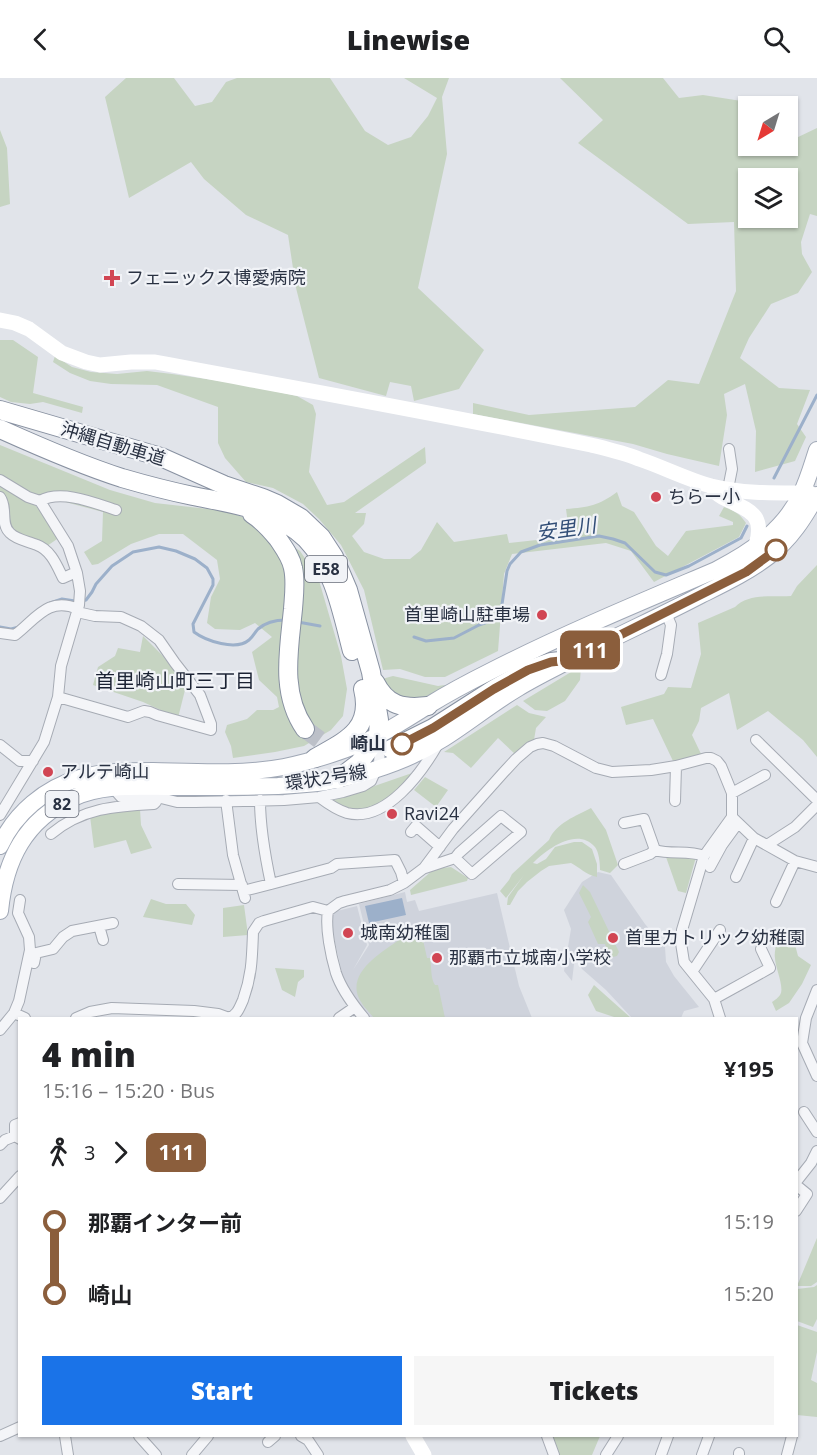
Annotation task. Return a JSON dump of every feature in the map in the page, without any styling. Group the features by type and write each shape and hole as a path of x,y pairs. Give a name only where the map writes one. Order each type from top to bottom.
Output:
{"highway":[{"name":"沖縄自動車道","path":"0,410 161,457 224,497"},
{"name":"沖縄自動車道","path":"0,429 95,469 158,488 224,497"},
{"name":"E58","path":"224,497 260,519 272,531 289,556 294,569 295,587 288,673 294,710 305,729"},
{"name":"E58","path":"224,497 286,523 306,539 328,572 335,591 365,697 365,709 362,722 354,734 315,758"},
{"path":"224,497 263,498 284,507 301,518 321,537 334,557 348,590 370,672 377,707 378,735 359,763 338,779"},
{"path":"391,749 433,728 528,670 551,662 570,660"},
{"path":"370,672 383,695 396,704 406,707 428,706"}],"main road":[{"name":"環状2号線","path":"0,910 5,859 44,815 82,794 113,788 309,784 377,770 408,758 439,741 519,687 746,572 769,556 800,525 812,494 817,450"},
{"name":"環状2号線","path":"0,846 10,828 29,806 52,790 79,778 119,772 256,771 283,767 353,746 378,735 467,683 543,645 735,560 780,525 792,510 812,494"}],"street":[{"path":"0,320 29,329 62,353 86,362 100,364 155,362 594,446 639,458 710,486 757,493 812,494"},
{"path":"728,489 732,469 729,449"},
{"path":"0,480 28,497 40,501 68,546 80,591 61,666 57,697 44,742 0,815"},
{"path":"710,486 717,495 749,510 756,518 760,526 756,545"},
{"path":"0,497 4,505 5,525 10,534 39,545 47,551 63,578 77,573"},
{"path":"40,501 45,498 61,497 86,499 116,510"},
{"path":"0,633 15,635 48,607 68,604 78,606 95,616 121,617 141,626 159,640 200,695 211,730 150,711 128,717 57,697"},
{"path":"661,675 671,625 666,614"},
{"path":"113,788 121,797 161,798 177,802 319,797 363,786 372,781 380,757 378,735"},
{"path":"756,740 817,800"},
{"path":"319,797 346,813 357,814 381,808 397,798 427,764 439,741"},
{"path":"232,1017 238,1012 251,975 255,927 264,921 313,907 328,910 339,903 390,890 404,883 424,868 453,829 509,766 530,747 537,744 554,746 603,771 632,772 676,766 706,758 717,761 721,765 732,793 735,820 710,867"},
{"path":"0,745 20,760 33,761"},
{"path":"675,801 676,766"},
{"path":"732,793 765,775"},
{"path":"51,834 69,821 89,812 154,804 161,798"},
{"path":"226,800 233,855 243,891"},
{"path":"260,800 265,859 271,884"},
{"path":"767,845 795,827 817,805"},
{"path":"424,868 455,858 501,816 526,829 472,874 455,858"},
{"path":"624,824 644,819 655,850"},
{"path":"735,820 754,838 795,861 817,867"},
{"path":"720,1017 714,999 684,962 681,937 704,856 735,820"},
{"path":"411,832 416,826 440,847"},
{"path":"735,877 754,838"},
{"path":"624,864 655,850 675,854 698,853 704,856"},
{"path":"178,884 243,891 331,868 337,864 395,860 404,883"},
{"path":"776,902 795,861"},
{"path":"0,1030 14,1013 19,1001 30,950 30,943 18,913 20,900"},
{"path":"328,910 327,928 337,974 363,1017"},
{"path":"26,968 33,964 36,952 53,949 63,937 72,931 113,923"},
{"path":"99,926 103,940"},
{"path":"692,972 720,930"},
{"path":"714,999 770,968 761,949"},
{"path":"817,990 806,1018 802,1043 817,1076"},
{"path":"340,1017 355,1007"},
{"path":"78,1017 111,1008 194,1011 226,1017"},
{"path":"14,1013 23,1017"},
{"path":"804,1112 817,1132"},
{"path":"0,1144 5,1140 17,1138 15,1125 18,1124"},
{"path":"798,1180 817,1151"},
{"path":"0,1198 18,1178"},
{"path":"798,1185 817,1201"},
{"path":"798,1208 807,1194"},
{"path":"0,1436 18,1428"},
{"path":"65,1437 68,1455"},
{"path":"140,1437 156,1455"},
{"path":"303,1437 308,1440 318,1455"},
{"path":"414,1437 424,1455"},
{"path":"548,1437 554,1455"},
{"path":"606,1455 617,1437"},
{"path":"661,1455 668,1437"},
{"path":"702,1455 709,1437"},
{"path":"786,1455 792,1437"},
{"path":"192,1455 205,1439"}],"shaded area":[{"name":"首里カトリック幼稚園","path":"598,872 611,875 645,924 665,947 666,962 674,976 699,1007 684,1011 681,1017 631,1017 582,969 575,956 572,981 564,971 571,929 564,910 582,882"},
{"name":"那覇市立城南小学校","path":"405,892 407,902 415,900 419,911 497,893 519,986 532,1017 366,1017 340,974 342,973 330,920 337,911 357,906 367,945 353,970 369,945 359,904"}],"green space":[{"path":"126,78 174,78 195,106 212,102 226,82 237,78 330,78 365,131 388,145 411,137 428,116 437,98 404,78 449,78 442,97 447,154 418,288 484,350 459,389 414,401 411,386 390,382 386,396 319,378 296,288 288,235 246,215 204,179 191,162 129,198 105,97"},
{"path":"560,78 663,78 679,98 703,95 738,100 738,156 798,156 798,137 817,128 817,216 810,214 801,242 802,254 812,272 798,293 771,304 749,338 740,358 779,388 810,390 797,424 806,437 795,461 755,472 756,431 745,384 724,394 727,415 719,466 633,444 473,414 473,403 529,415 635,407 668,380 699,384 736,291 734,222 688,224 578,143 603,120"},
{"path":"0,130 7,148 10,204 0,207"},
{"path":"0,340 13,340 38,357 33,393 83,407 82,413 43,402 30,404 11,402 0,397"},
{"path":"55,356 72,367 91,372 117,374 147,371 241,384 297,396 313,405 316,414 309,472 327,505 344,502 425,447 426,463 355,513 366,513 364,524 352,536 364,552 384,559 410,559 421,550 437,522 454,542 507,534 509,543 574,536 576,530 568,524 566,509 593,505 617,492 622,506 634,512 656,546 668,556 686,531 733,525 733,522 719,516 724,507 737,513 746,523 739,537 654,582 631,551 606,543 512,554 504,574 498,651 445,677 425,677 400,669 383,670 364,590 341,545 303,504 273,488 246,482 225,458 218,443 218,407 157,385 90,381 70,373 53,362"},
{"path":"0,445 110,490 155,503 226,511 253,521 300,551 318,577 341,656 347,689 343,716 331,730 304,746 233,758 225,732 227,725 247,719 257,710 273,710 279,707 277,697 259,680 252,652 272,637 255,623 240,630 215,629 207,623 211,597 220,579 217,560 183,534 159,534 131,544 98,564 92,565 84,552 102,541 103,512 35,494 0,476"},
{"path":"0,485 36,506 60,537 47,546 10,530 6,500 0,492"},
{"path":"817,565 817,757 803,740 768,711 737,730 729,693 701,708 699,721 692,735 702,756 673,761 653,719 626,725 621,707 664,694 668,687 691,688 701,654 698,623 753,598 791,596 797,586"},
{"path":"143,636 162,655 186,686 178,718 143,702 93,685 98,667 115,656 118,648 140,652"},
{"path":"581,666 580,680 565,701 547,711 535,710 523,701"},
{"path":"393,676 438,686 445,685 445,687 425,697 413,699 393,695 382,679"},
{"path":"517,705 529,713 546,717 536,728 534,740 515,754 498,738 471,768 453,753 444,752"},
{"path":"415,772 386,800 357,813 331,801"},
{"path":"425,777 448,790 436,807 414,790"},
{"path":"591,808 606,830 618,865 610,873 600,870 595,847 588,841 571,839 562,842 546,852 533,863 537,864 546,859 555,847 582,842 592,849 597,864 597,877 571,863 549,866 527,882 518,891 510,905 507,905 508,897 524,875 506,898 500,891 512,874 549,840 556,829"},
{"path":"140,809 141,825 152,848 131,854 126,840 94,848 90,816"},
{"path":"666,857 696,857 686,893 678,891"},
{"path":"451,867 468,878 467,881 411,895 410,890 434,869"},
{"path":"583,885 590,892 619,952 617,956 609,958 605,944 598,944 588,922 591,917 579,893"},
{"path":"151,899 166,904 186,904 195,915 192,925 143,917"},
{"path":"244,905 248,935 223,937 223,908"},
{"path":"419,922 427,958 430,958 432,979 435,985 438,985 445,1017 373,1017 358,996 356,987 358,978 376,956 414,930"},
{"path":"786,936 794,941 798,956 811,965 789,1003 776,1011 772,1002 780,995 781,988 775,962 776,943"},
{"path":"275,968 304,970 304,977 298,982 295,997 282,990"},
{"path":"594,985 630,1017 614,1017 596,1011 588,995"},
{"path":"817,1238 817,1282 811,1286 798,1286"},
{"path":"817,1285 817,1319 813,1327 798,1321 798,1289"},
{"path":"798,1325 817,1332 817,1352 811,1380 817,1383 817,1417 798,1415"},
{"path":"553,1437 600,1437 592,1455 557,1455"}],"water":[{"path":"402,898 406,915 369,923 365,906"}],"waterway":[{"name":"安里川","path":"774,478 817,395"},
{"name":"安里川","path":"414,637 426,641 454,638 496,619 501,611 510,564 521,552 540,545 599,536 613,539 625,543 655,572 666,575 689,566 741,538 747,526"},
{"name":"安里川","path":"82,601 86,600 112,566 133,552 159,547 195,559 207,568 213,579 213,585 193,624 194,632 199,635 213,641 237,645 249,640 264,625 286,620"},
{"name":"安里川","path":"50,603 62,599 75,601"},
{"name":"安里川","path":"298,622 320,626"},
{"name":"安里川","path":"0,627 11,629 19,627"}],"tunnel":[{"path":"305,729 328,746 345,752"}],"bus line":[{"name":"111","path":"402,744 452,717 528,670 551,662 570,660 666,614 746,572 776,550"}],"place":[{"name":"フェニックス博愛病院","path":"112,278"},
{"name":"ちらー小","path":"656,497"},
{"name":"首里崎山駐車場","path":"542,615"},
{"name":"崎山","path":"402,744"},
{"name":"アルテ崎山","path":"48,772"},
{"name":"Ravi24","path":"392,814"},
{"name":"城南幼稚園","path":"348,933"},
{"name":"首里カトリック幼稚園","path":"613,938"},
{"name":"那覇市立城南小学校","path":"437,958"}],"district":[{"name":"首里崎山町三丁目","path":"175,681"}]}
